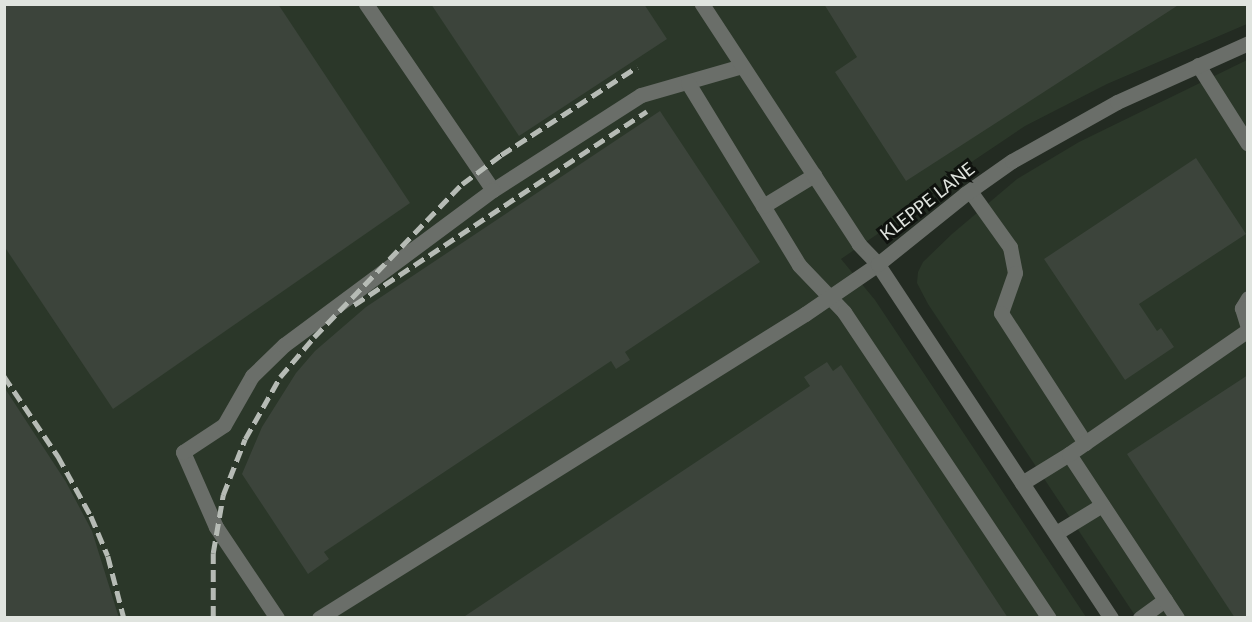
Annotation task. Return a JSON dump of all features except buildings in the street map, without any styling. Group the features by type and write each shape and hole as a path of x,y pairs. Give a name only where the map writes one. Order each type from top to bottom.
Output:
{"street":[{"path":"366,4 494,190"},
{"path":"320,618 831,296 878,264 859,244 702,4"},
{"name":"KLEPPE LANE","path":"1111,618 878,264 970,191 1061,132 1248,43"},
{"path":"1198,65 1248,144"},
{"path":"277,618 216,526 183,452 224,425 252,376 284,345 494,190 641,95 742,66"},
{"path":"687,83 799,266 831,296 875,357 1049,618"},
{"path":"763,206 814,175"},
{"path":"970,191 1010,247 1016,273 1001,313 1085,443"},
{"path":"1023,483 1069,454 1248,329 1242,308 1248,298"},
{"path":"1069,454 1177,618"},
{"path":"1056,533 1102,506"},
{"path":"1140,618 1165,600"}],"shaded area":[{"path":"4,5 1247,5 1247,24 1107,84 1025,126 973,161 901,218 841,259 875,300 1086,617 5,617"},
{"path":"1247,60 1247,617 1136,617 928,304 917,283 918,272 923,262 952,234 1017,179 1079,142"}],"railway":[{"path":"213,618 213,553 223,495 245,439 280,377 314,337 462,184 501,155 637,67"},
{"path":"354,305 647,111"},
{"path":"4,376 58,456 91,516 108,556 124,618"}]}
